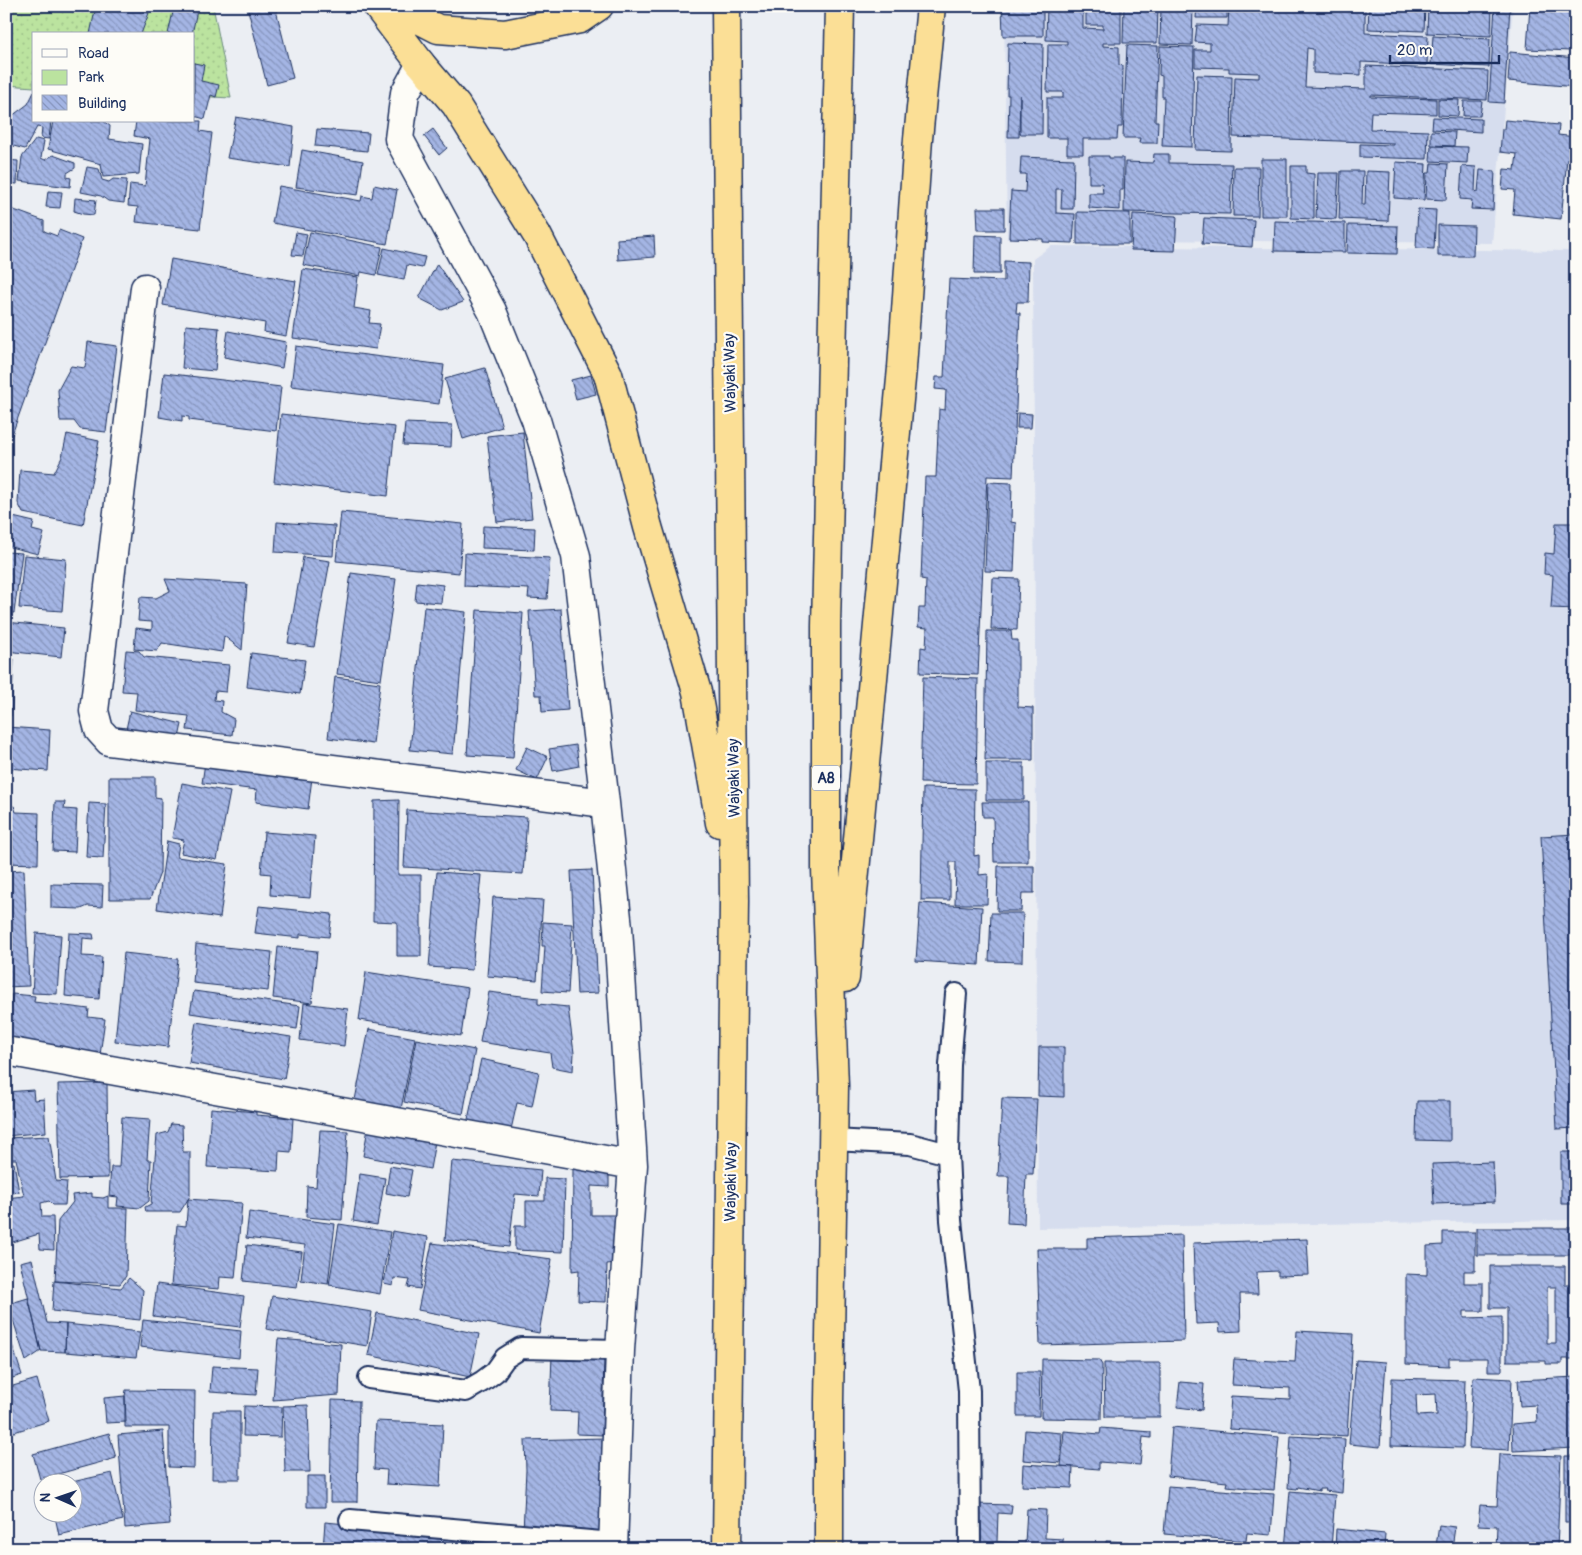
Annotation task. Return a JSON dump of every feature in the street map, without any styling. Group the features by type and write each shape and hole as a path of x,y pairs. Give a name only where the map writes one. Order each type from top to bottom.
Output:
{"highway":[{"path":"377,6 456,106 537,235 608,374 648,527 698,692 734,901"},
{"path":"393,6 438,29 505,34 580,19 599,6"},
{"name":"Waiyaki Way","path":"726,6 734,901 727,1549"},
{"name":"A8","path":"829,1549 829,1402 834,1086 826,869 826,626 840,6"},
{"name":"A8","path":"834,1086 901,378 918,139 931,6"}],"street":[{"path":"421,64 405,93 399,139 492,311 536,420 576,556 606,803 618,928 633,1165 620,1350 613,1546"},
{"path":"145,288 94,711 99,730 109,741 606,803"},
{"path":"6,1052 633,1165"}],"lane":[{"path":"956,994 950,1066 948,1154 951,1220 969,1391 970,1549"},
{"path":"833,1140 910,1144 948,1154"},
{"path":"370,1378 466,1391 495,1372 505,1358 521,1348 620,1350"},
{"path":"350,1520 613,1546"}],"shaded area":[{"path":"1004,6 1513,6 1492,243 1007,239"},
{"path":"1051,246 1576,251 1576,1220 1038,1228 1033,259"}],"green space":[{"path":"6,6 213,6 231,98 195,96 195,32 32,32 32,87 6,85"}],"building":[{"path":"96,6 106,8 106,6 137,6 137,8 149,13 142,32 90,32"},
{"path":"168,6 198,6 192,32 168,32 173,12 167,11"},
{"path":"247,6 275,6 293,78 267,85"},
{"path":"1002,6 1043,6 1043,36 1003,36"},
{"path":"1047,6 1083,6 1083,28 1103,29 1103,25 1086,25 1086,6 1121,6 1121,43 1103,43 1103,46 1119,47 1119,65 1123,66 1122,127 1118,127 1117,139 1083,139 1083,154 1067,154 1067,138 1047,138 1047,98 1063,98 1063,92 1047,92 1048,44 1067,44 1067,41 1046,40"},
{"path":"1124,6 1158,6 1157,43 1123,43"},
{"path":"1161,6 1193,6 1192,45 1160,44"},
{"path":"1197,6 1227,6 1227,18 1196,18"},
{"path":"1229,6 1365,8 1365,33 1428,36 1427,65 1361,62 1361,75 1313,73 1313,49 1307,48 1305,87 1366,89 1366,66 1488,71 1487,100 1371,95 1371,97 1436,99 1436,114 1371,112 1370,129 1428,131 1427,159 1360,157 1360,144 1393,145 1393,143 1233,137 1235,77 1259,78 1259,73 1229,72 1229,68 1195,67 1195,50 1210,50 1210,43 1195,42 1197,25 1228,26"},
{"path":"1369,6 1425,6 1424,31 1368,29"},
{"path":"1428,6 1492,6 1491,36 1427,33"},
{"path":"1495,6 1510,6 1504,103 1489,102"},
{"path":"1530,6 1571,6 1570,51 1527,49"},
{"path":"1433,36 1490,39 1489,67 1431,64"},
{"path":"1008,43 1043,44 1042,134 1020,134 1020,95 1019,137 1008,137"},
{"path":"1127,45 1158,46 1155,121 1158,121 1157,143 1139,143 1140,138 1123,138"},
{"path":"1160,46 1194,47 1192,147 1162,146 1164,97 1162,97 1162,76 1159,75"},
{"path":"1510,52 1576,58 1576,87 1508,81"},
{"path":"195,63 204,65 201,81 219,85 216,97 211,95 205,119 195,116"},
{"path":"1197,75 1232,76 1231,151 1195,150"},
{"path":"32,96 32,122 51,122 49,139 41,138 42,128 37,127 25,149 6,144 12,116 28,104"},
{"path":"1438,99 1459,100 1458,116 1438,115"},
{"path":"1464,101 1482,101 1480,116 1463,116"},
{"path":"236,117 294,127 290,167 227,158"},
{"path":"1433,117 1481,119 1481,132 1432,129"},
{"path":"1505,120 1559,125 1558,135 1576,137 1573,160 1567,159 1561,219 1513,214 1515,190 1502,189 1504,169 1515,170 1517,154 1500,152 1502,129 1504,129"},
{"path":"201,121 200,131 212,133 200,229 136,222 138,207 128,206 130,184 145,186 150,139 134,136 136,122"},
{"path":"53,122 104,122 110,126 109,139 142,144 139,174 103,177 101,164 48,149"},
{"path":"317,129 369,133 367,151 315,146"},
{"path":"433,129 447,148 439,155 424,136"},
{"path":"1431,131 1455,132 1454,146 1431,145"},
{"path":"36,139 44,141 41,158 45,160 53,155 75,163 75,168 67,173 67,177 71,178 70,187 19,181 22,157"},
{"path":"1431,146 1468,147 1467,163 1430,161"},
{"path":"302,150 363,161 358,195 296,187"},
{"path":"1154,154 1169,154 1169,163 1232,164 1230,214 1124,212 1125,162 1153,163"},
{"path":"1089,156 1123,158 1123,190 1120,190 1120,210 1089,208 1089,193 1103,193 1102,183 1089,183"},
{"path":"1021,157 1074,159 1073,209 1061,209 1062,189 1056,189 1056,213 1075,214 1073,243 1043,242 1043,239 1009,238 1011,191 1025,192 1026,174 1020,174"},
{"path":"1261,159 1287,159 1287,216 1261,216"},
{"path":"6,160 18,161 17,184 6,183"},
{"path":"1396,162 1426,164 1424,200 1394,198"},
{"path":"1431,163 1448,164 1446,200 1426,199 1427,173 1430,173"},
{"path":"1291,166 1306,166 1306,173 1314,174 1314,219 1291,218"},
{"path":"1462,166 1476,167 1475,191 1478,192 1480,170 1495,171 1493,210 1471,209 1472,200 1460,199"},
{"path":"87,167 99,169 102,180 109,182 113,179 127,180 124,203 108,201 101,196 81,192"},
{"path":"1234,167 1259,167 1258,216 1233,216"},
{"path":"1341,171 1363,171 1362,205 1365,205 1366,171 1390,172 1388,221 1339,219"},
{"path":"1318,173 1339,173 1336,219 1316,218"},
{"path":"374,185 397,190 387,244 272,223 279,186 361,201 362,196 372,198"},
{"path":"48,191 62,192 60,208 46,207"},
{"path":"75,198 96,200 94,215 74,211"},
{"path":"6,207 44,221 44,231 57,236 59,230 82,239 10,440 6,439"},
{"path":"977,208 1004,208 1004,230 978,230"},
{"path":"1418,209 1436,210 1434,249 1416,248"},
{"path":"1077,212 1130,213 1130,244 1077,244"},
{"path":"1133,214 1177,216 1175,251 1131,250"},
{"path":"1204,218 1254,220 1252,247 1202,244"},
{"path":"1275,221 1345,223 1345,252 1274,251"},
{"path":"1348,225 1398,226 1397,254 1347,253"},
{"path":"1438,225 1474,226 1473,256 1438,256"},
{"path":"296,232 307,234 303,256 292,255"},
{"path":"310,232 382,247 376,275 361,272 360,276 303,265"},
{"path":"975,235 1000,236 1000,274 974,274"},
{"path":"654,236 655,257 618,260 617,239"},
{"path":"384,248 425,257 422,268 407,265 404,280 378,275"},
{"path":"171,259 296,281 286,336 264,332 265,323 163,305"},
{"path":"1004,261 1029,262 1028,302 1017,302 1016,313 1020,313 1013,477 987,476 978,675 920,673 921,647 926,648 927,628 918,627 919,608 925,608 926,580 921,579 925,477 936,477 939,409 945,410 946,390 935,389 936,377 944,377 949,279 1004,281"},
{"path":"437,264 463,302 442,310 419,298"},
{"path":"303,269 358,277 354,308 371,311 369,323 380,324 376,349 293,338"},
{"path":"186,325 219,328 215,371 182,368"},
{"path":"228,331 286,342 282,368 224,357"},
{"path":"88,342 117,346 106,432 80,429 74,421 60,421 58,390 71,366 85,368"},
{"path":"296,346 444,365 439,404 291,386"},
{"path":"485,368 502,427 463,439 445,379"},
{"path":"164,373 281,387 276,431 189,420 189,417 182,416 182,421 159,417"},
{"path":"591,375 596,394 576,399 571,380"},
{"path":"1018,413 1032,414 1031,428 1017,428"},
{"path":"281,414 395,427 388,496 274,482"},
{"path":"405,423 452,425 451,447 403,445"},
{"path":"523,432 532,518 497,522 487,436"},
{"path":"67,434 99,441 83,525 23,513 18,503 20,470 54,473 62,457"},
{"path":"988,482 1012,483 1011,522 1016,523 1014,572 985,571"},
{"path":"341,512 463,524 459,573 336,561"},
{"path":"13,517 34,522 32,530 44,533 38,554 6,546"},
{"path":"277,522 335,526 333,556 275,552"},
{"path":"1556,523 1576,523 1576,609 1551,608 1553,575 1544,574 1545,553 1554,554"},
{"path":"483,526 535,528 534,550 482,548"},
{"path":"6,552 22,553 14,613 6,612"},
{"path":"465,553 550,558 547,599 528,598 529,589 464,586"},
{"path":"24,555 66,559 62,611 19,608"},
{"path":"303,557 330,561 314,647 288,643"},
{"path":"351,573 396,579 381,680 337,674"},
{"path":"993,578 1019,579 1017,630 991,629"},
{"path":"165,579 247,584 242,650 224,636 222,652 162,643 157,651 134,649 136,628 152,630 152,622 138,621 140,597 156,598 170,591"},
{"path":"417,582 443,585 441,603 415,601"},
{"path":"424,607 466,612 453,754 410,750"},
{"path":"561,609 568,710 542,712 541,695 535,695 529,611"},
{"path":"477,610 523,613 513,758 467,755"},
{"path":"6,622 64,628 61,657 6,651"},
{"path":"987,631 1011,631 1012,640 1018,640 1018,707 1033,708 1033,760 985,760"},
{"path":"126,650 139,651 144,657 229,665 226,692 215,691 214,700 222,701 221,712 234,719 232,735 187,730 189,716 135,710 137,692 122,691"},
{"path":"251,653 305,660 300,694 247,687"},
{"path":"6,658 14,659 11,716 6,716"},
{"path":"335,677 380,683 373,744 328,738"},
{"path":"923,677 978,679 976,784 920,783"},
{"path":"130,711 182,724 177,747 125,734"},
{"path":"6,727 50,730 48,771 6,768"},
{"path":"576,745 579,766 553,771 549,749"},
{"path":"527,747 548,757 537,780 516,770"},
{"path":"205,763 312,778 308,809 256,802 257,790 202,783"},
{"path":"986,763 1024,763 1024,800 986,800"},
{"path":"109,777 155,777 155,797 161,798 160,873 150,899 109,899"},
{"path":"182,783 230,792 217,860 181,853 184,840 172,838"},
{"path":"923,788 975,789 974,856 979,855 979,875 988,874 987,904 955,904 956,862 950,862 950,900 921,900"},
{"path":"399,800 398,875 421,875 421,956 397,956 397,922 373,921 374,801"},
{"path":"55,802 65,802 64,809 77,810 75,852 53,851"},
{"path":"982,802 1028,802 1028,862 994,862 993,817 983,817"},
{"path":"89,803 106,804 103,858 86,857"},
{"path":"6,806 14,806 16,812 39,813 38,864 6,863"},
{"path":"407,810 527,817 523,874 404,867"},
{"path":"264,832 315,836 310,898 270,895 271,874 261,873"},
{"path":"1576,834 1576,1128 1557,1129 1541,836"},
{"path":"167,841 179,844 177,857 227,864 220,918 157,909"},
{"path":"998,866 1034,866 1034,893 1022,893 1021,911 997,911"},
{"path":"24,870 29,986 6,987 6,871"},
{"path":"592,870 598,993 577,994 571,871"},
{"path":"437,872 481,875 472,970 429,967"},
{"path":"51,884 103,885 102,907 88,906 81,909 51,908"},
{"path":"493,897 543,900 537,980 487,976"},
{"path":"920,903 982,907 979,965 916,961"},
{"path":"259,906 332,914 329,937 300,934 300,938 255,933"},
{"path":"991,913 1023,913 1022,962 989,961"},
{"path":"543,922 572,924 568,993 542,991 545,946 542,946"},
{"path":"36,933 61,935 57,994 32,993"},
{"path":"69,933 93,934 94,939 83,938 82,956 102,957 99,999 65,996"},
{"path":"196,944 272,952 268,991 193,983"},
{"path":"278,947 317,951 312,1003 273,998"},
{"path":"124,953 178,959 168,1047 115,1041"},
{"path":"366,972 468,988 461,1036 359,1020"},
{"path":"194,991 300,1006 297,1029 190,1013"},
{"path":"489,992 538,998 538,1004 568,1007 574,1053 573,1071 552,1067 550,1053 480,1042"},
{"path":"6,993 9,994 6,1020"},
{"path":"12,994 35,996 34,1002 89,1009 88,1017 105,1019 100,1055 7,1043"},
{"path":"304,1003 348,1009 344,1046 300,1040"},
{"path":"196,1022 291,1037 284,1079 189,1063"},
{"path":"369,1029 415,1038 400,1114 354,1105"},
{"path":"416,1039 475,1050 463,1114 404,1102"},
{"path":"1039,1047 1064,1047 1064,1097 1038,1096"},
{"path":"481,1059 539,1072 532,1106 517,1103 510,1134 467,1124"},
{"path":"107,1083 108,1178 60,1179 58,1084"},
{"path":"33,1090 34,1100 44,1099 46,1132 6,1136 6,1092"},
{"path":"1002,1098 1037,1099 1033,1174 1026,1174 1024,1224 1007,1223 1009,1176 998,1176"},
{"path":"1417,1101 1450,1101 1450,1141 1416,1140"},
{"path":"211,1108 256,1112 256,1115 293,1118 291,1152 279,1151 278,1171 207,1167"},
{"path":"122,1117 150,1119 147,1160 151,1160 149,1201 140,1208 117,1206 118,1197 109,1196 111,1167 119,1167"},
{"path":"369,1123 436,1136 430,1169 363,1156"},
{"path":"171,1124 182,1125 183,1152 190,1152 190,1196 180,1212 146,1212 145,1207 151,1204 157,1135 168,1132"},
{"path":"320,1130 348,1131 342,1220 306,1217 307,1186 316,1187"},
{"path":"49,1136 56,1181 67,1182 65,1205 53,1205 49,1201 41,1203 42,1217 53,1217 54,1250 40,1249 39,1234 6,1244 6,1198 24,1196 16,1159 6,1159 6,1138"},
{"path":"1561,1152 1576,1152 1576,1204 1561,1204"},
{"path":"452,1161 541,1170 539,1196 515,1194 509,1247 445,1240"},
{"path":"1493,1162 1495,1202 1434,1204 1432,1164"},
{"path":"14,1163 19,1192 6,1194 6,1165"},
{"path":"390,1166 412,1170 407,1197 386,1193"},
{"path":"573,1169 609,1170 609,1187 591,1186 591,1215 616,1215 615,1263 607,1264 606,1302 578,1301 579,1270 572,1271"},
{"path":"360,1174 385,1178 377,1225 353,1221"},
{"path":"545,1178 565,1179 563,1252 515,1250 515,1226 526,1226 526,1201 545,1201"},
{"path":"92,1193 92,1197 103,1198 108,1196 108,1208 128,1208 126,1276 120,1284 55,1281 58,1221 73,1202 72,1195"},
{"path":"188,1199 242,1203 235,1278 220,1277 219,1289 171,1285 177,1225 186,1226"},
{"path":"249,1212 335,1224 328,1284 301,1280 305,1245 246,1238"},
{"path":"339,1224 390,1232 380,1294 329,1285"},
{"path":"1477,1228 1576,1228 1576,1277 1571,1277 1571,1255 1477,1255"},
{"path":"392,1231 428,1237 420,1289 408,1287 410,1280 394,1278 393,1286 384,1284"},
{"path":"1443,1232 1475,1232 1475,1271 1464,1271 1464,1283 1483,1283 1483,1311 1464,1311 1464,1318 1502,1317 1502,1371 1488,1371 1488,1358 1449,1358 1449,1366 1406,1364 1406,1274 1427,1275 1427,1246 1443,1245"},
{"path":"1182,1235 1184,1341 1040,1345 1037,1249 1087,1249 1087,1238"},
{"path":"1307,1239 1309,1275 1278,1276 1278,1271 1257,1272 1258,1294 1240,1294 1241,1331 1220,1332 1219,1323 1196,1324 1193,1243"},
{"path":"432,1243 552,1259 539,1333 418,1310"},
{"path":"247,1245 302,1252 297,1287 243,1281"},
{"path":"32,1259 47,1323 66,1324 65,1352 41,1351 20,1262"},
{"path":"1490,1266 1565,1266 1565,1284 1576,1284 1576,1359 1562,1359 1562,1364 1546,1364 1546,1361 1507,1361 1507,1308 1490,1308","holes":["1547,1287 1556,1287 1556,1343 1547,1343"]},
{"path":"129,1278 143,1290 140,1320 52,1311 54,1281 121,1288"},
{"path":"157,1284 244,1296 240,1327 153,1316"},
{"path":"272,1296 372,1312 367,1346 266,1329"},
{"path":"28,1298 41,1351 26,1361 8,1304"},
{"path":"377,1313 479,1334 470,1377 368,1355"},
{"path":"143,1320 241,1331 239,1358 140,1347"},
{"path":"66,1324 140,1332 136,1358 65,1352"},
{"path":"6,1326 22,1375 6,1380"},
{"path":"1297,1331 1353,1334 1347,1436 1229,1429 1231,1396 1290,1399 1290,1388 1232,1385 1234,1359 1295,1362"},
{"path":"278,1339 341,1344 339,1395 273,1400"},
{"path":"552,1354 604,1356 602,1435 577,1434 578,1412 550,1411"},
{"path":"1042,1359 1099,1360 1102,1365 1101,1419 1041,1418"},
{"path":"1356,1360 1386,1362 1380,1447 1349,1444"},
{"path":"1104,1363 1160,1363 1160,1417 1105,1417"},
{"path":"212,1366 258,1368 256,1395 210,1392"},
{"path":"1017,1372 1040,1372 1039,1416 1017,1416"},
{"path":"1473,1377 1512,1379 1509,1450 1469,1448"},
{"path":"1576,1377 1576,1448 1513,1451 1512,1424 1537,1422 1536,1405 1520,1406 1518,1380"},
{"path":"1392,1378 1465,1380 1463,1448 1391,1446","holes":["1436,1394 1437,1415 1417,1416 1416,1395"]},
{"path":"37,1379 49,1421 11,1433 6,1417 6,1388"},
{"path":"1180,1382 1204,1384 1202,1410 1177,1407"},
{"path":"126,1390 195,1391 194,1468 169,1467 169,1427 125,1427"},
{"path":"125,1396 126,1422 106,1423 104,1398"},
{"path":"332,1400 359,1401 357,1502 330,1502"},
{"path":"308,1405 310,1472 285,1472 283,1406"},
{"path":"244,1406 282,1407 281,1437 243,1436"},
{"path":"213,1411 240,1411 240,1479 212,1479"},
{"path":"376,1421 443,1424 440,1487 386,1484 387,1470 374,1469"},
{"path":"1172,1427 1279,1437 1274,1490 1226,1486 1227,1482 1168,1476"},
{"path":"1101,1428 1151,1432 1151,1438 1143,1437 1140,1465 1099,1462 1099,1469 1061,1466 1064,1431 1100,1434"},
{"path":"1025,1430 1062,1433 1060,1463 1023,1460"},
{"path":"163,1431 170,1524 125,1528 118,1435"},
{"path":"109,1433 116,1458 65,1472 38,1472 33,1454"},
{"path":"1291,1436 1345,1439 1342,1493 1325,1491 1326,1489 1319,1489 1319,1491 1298,1487 1297,1489 1288,1488"},
{"path":"604,1438 600,1533 523,1531 526,1470 525,1440"},
{"path":"1500,1454 1561,1456 1557,1549 1496,1549 1497,1526 1478,1525 1480,1505 1497,1506"},
{"path":"1565,1456 1576,1456 1576,1522 1565,1522"},
{"path":"1023,1464 1073,1467 1072,1488 1022,1486"},
{"path":"112,1473 123,1520 59,1535 56,1522 82,1522 82,1480"},
{"path":"307,1476 325,1476 325,1507 307,1507"},
{"path":"1168,1486 1274,1494 1271,1535 1247,1533 1246,1541 1164,1534"},
{"path":"1290,1491 1335,1495 1331,1549 1285,1549"},
{"path":"975,1504 1012,1505 1011,1514 998,1513 997,1542 1025,1543 1027,1509 1046,1510 1045,1538 1063,1539 1063,1549 974,1549"},
{"path":"325,1522 498,1538 498,1549 323,1549"},
{"path":"1439,1525 1455,1527 1452,1548 1436,1546"},
{"path":"1336,1529 1385,1534 1384,1549 1335,1549"},
{"path":"1106,1541 1129,1542 1128,1549 1106,1549"}]}
